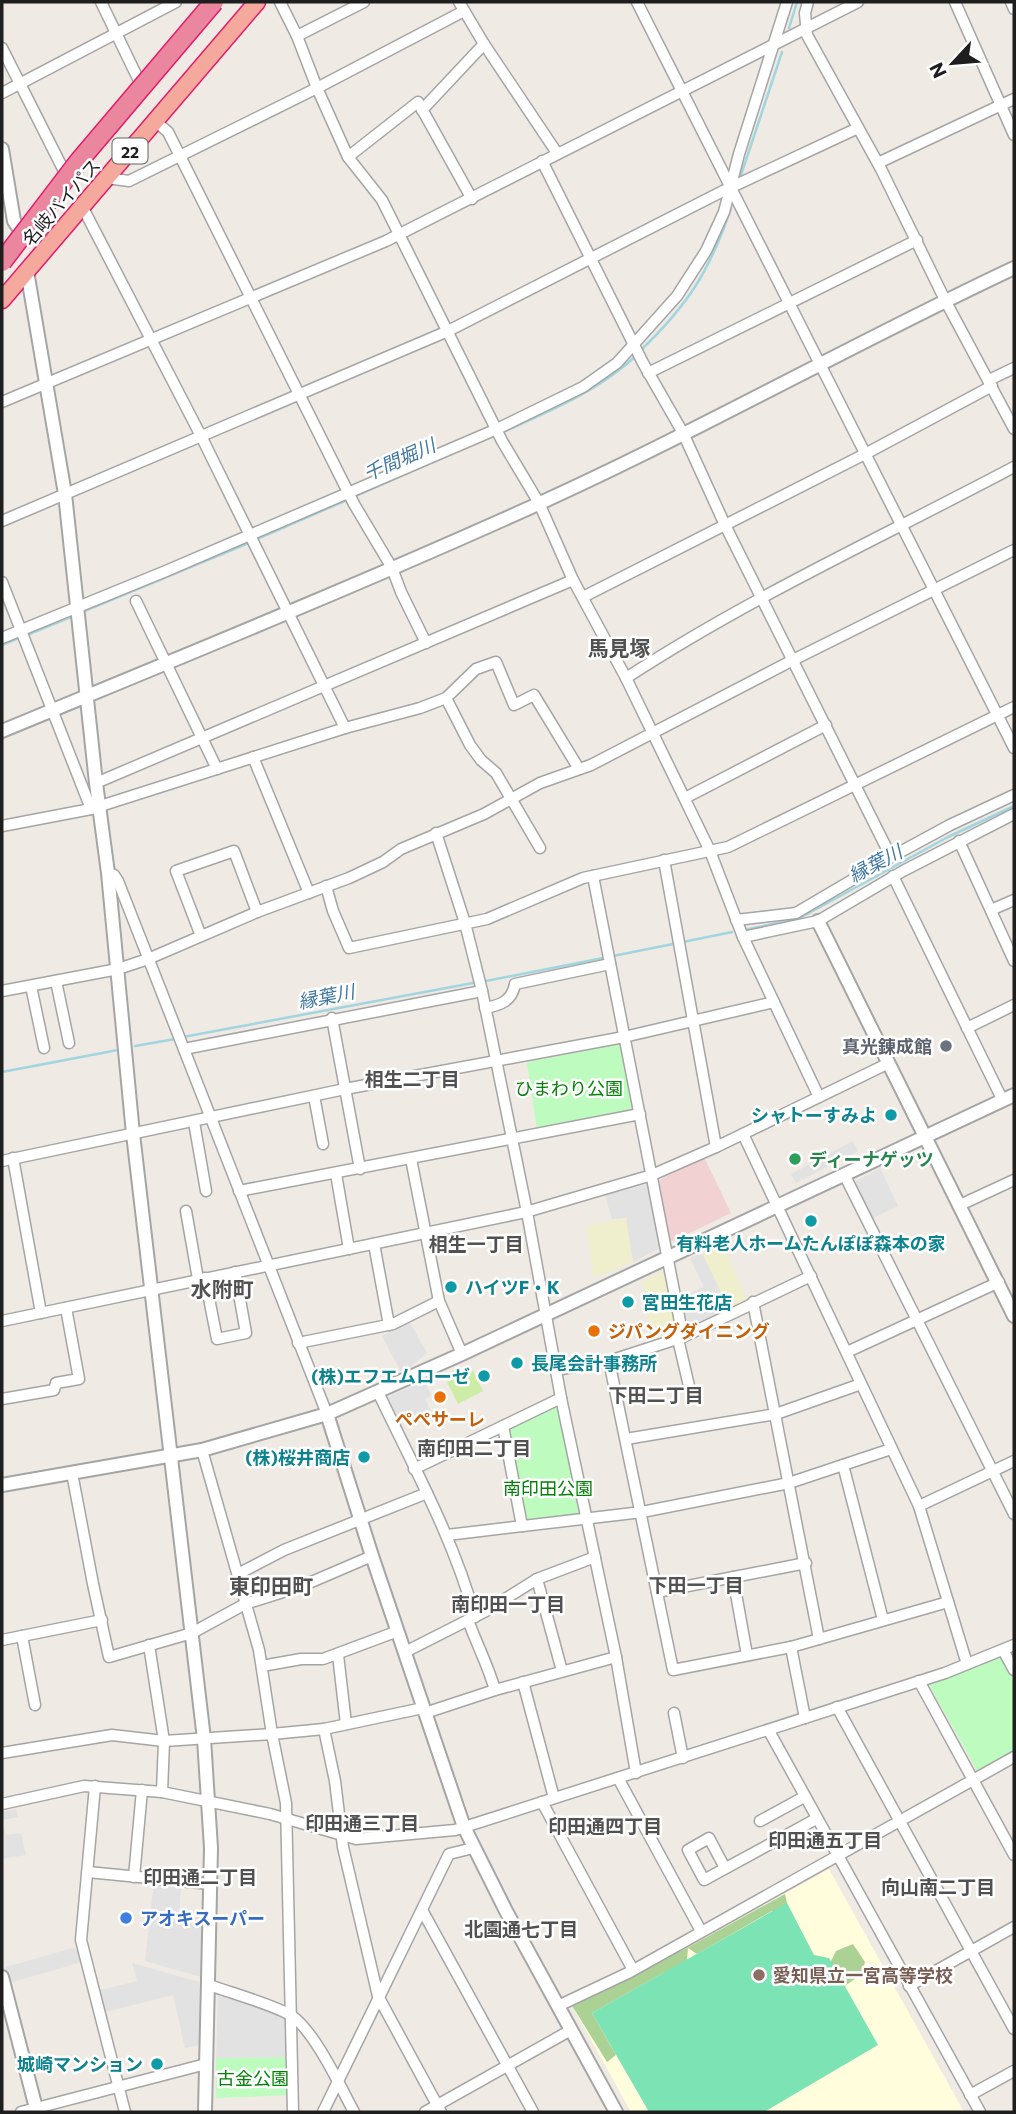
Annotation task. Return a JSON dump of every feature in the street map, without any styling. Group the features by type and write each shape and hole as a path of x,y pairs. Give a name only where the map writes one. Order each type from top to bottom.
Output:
{"highway":[{"name":"名岐バイパス","path":"2,257 216,2"},
{"path":"2,257 216,2"},
{"name":"名岐バイパス","path":"2,300 257,2"}],"street":[{"path":"101,2 144,90"},
{"path":"2,93 176,2"},
{"path":"280,2 348,157 382,200 499,434 539,503 573,580 626,678 710,851 743,937 819,1097"},
{"path":"297,36 364,2"},
{"path":"637,2 1014,748"},
{"path":"808,2 805,13 807,35 878,163 918,240 945,300 1014,429"},
{"path":"2,402 400,234 858,2"},
{"path":"955,2 1014,135"},
{"path":"1011,2 1014,9"},
{"path":"2,638 24,634 499,434 600,377 635,347 693,274 723,212 786,3"},
{"path":"107,178 130,181 317,88 461,6 557,153"},
{"path":"422,110 484,44"},
{"path":"2,48 68,178"},
{"path":"878,163 1014,99"},
{"path":"348,157 418,102 472,199"},
{"path":"155,121 168,132 350,497 391,568 426,643"},
{"path":"2,521 447,331 730,188 858,128"},
{"path":"2,149 5,192 22,233"},
{"path":"542,162 648,373 683,433 725,525 891,857"},
{"path":"82,206 201,436 345,728"},
{"path":"648,373 918,240"},
{"path":"2,731 289,612 539,503 1014,268"},
{"path":"27,271 65,494 96,783 95,807"},
{"path":"583,597 867,453 1014,368"},
{"path":"626,678 761,596 903,526 1014,467"},
{"path":"2,991 118,969 148,959 383,862 401,849 484,814 540,783 579,769 1014,550"},
{"path":"96,783 573,580"},
{"path":"2,582 24,634 51,711 95,807 108,873 133,1134 173,1455 204,1739 209,1803 210,1884 205,2112"},
{"path":"136,601 164,664 217,769"},
{"path":"2,825 95,807 345,728 420,708 446,698 476,669 496,662 514,705 534,695 579,769"},
{"path":"446,698 470,746 496,773 540,848"},
{"path":"326,886 333,911 349,948 487,919 593,876 728,847 1014,707"},
{"path":"685,798 826,725"},
{"path":"253,757 309,893"},
{"path":"736,920 796,913 950,825 1014,795"},
{"path":"743,937 818,921 893,876 1014,814"},
{"path":"436,833 465,923 485,1008 527,1212 555,1370 616,1657 636,1773"},
{"path":"959,841 1014,961"},
{"path":"201,936 176,871 234,851 257,912"},
{"path":"664,860 716,1147"},
{"path":"108,873 114,875 118,881 327,1415 464,1827 616,2112"},
{"path":"593,876 668,1257 689,1386"},
{"path":"2,1485 202,1450 327,1415 1009,1098 968,1028 893,876"},
{"path":"991,910 1014,900"},
{"path":"818,921 1014,1315"},
{"path":"485,1008 507,1001 512,995 514,984 610,964"},
{"path":"56,981 69,1043"},
{"path":"31,986 44,1048"},
{"path":"184,1049 481,991"},
{"path":"2,1161 345,1089 624,1037 774,1002"},
{"path":"968,1028 1014,1005"},
{"path":"332,1018 360,1169"},
{"path":"2,1321 527,1212 652,1175 890,1063"},
{"path":"314,1096 323,1144"},
{"path":"239,1191 640,1114"},
{"path":"194,1122 206,1191"},
{"path":"743,1134 919,1506 967,1664"},
{"path":"13,1158 41,1313"},
{"path":"411,1159 439,1301 462,1354"},
{"path":"335,1174 349,1249"},
{"path":"844,1174 1014,1514"},
{"path":"960,1205 1014,1180"},
{"path":"186,1211 217,1339 246,1333 235,1272"},
{"path":"374,1244 389,1325"},
{"path":"555,1370 609,1361 680,1338 811,1276"},
{"path":"847,1352 999,1282"},
{"path":"298,1343 389,1325 439,1301"},
{"path":"753,1302 819,1639"},
{"path":"2,1399 54,1390 56,1383 79,1379 66,1308"},
{"path":"609,1361 673,1670 791,1647 948,1602"},
{"path":"626,1438 776,1414 861,1384"},
{"path":"378,1392 447,1535 465,1582 480,1654 486,1660 495,1690"},
{"path":"414,1469 561,1398"},
{"path":"503,1426 522,1527"},
{"path":"447,1535 642,1512 789,1483 891,1449"},
{"path":"202,1450 262,1666 286,1803 293,2112"},
{"path":"919,1506 1014,1461"},
{"path":"842,1465 883,1620"},
{"path":"72,1473 109,1657 192,1633 245,1604 302,1586 372,1556"},
{"path":"238,1574 284,1550 427,1493"},
{"path":"405,1652 471,1619 537,1579 595,1557"},
{"path":"657,1592 806,1563"},
{"path":"733,1577 747,1655"},
{"path":"537,1579 562,1671"},
{"path":"2,1640 102,1620"},
{"path":"262,1666 301,1659 323,1659 398,1631"},
{"path":"22,1636 35,1705"},
{"path":"149,1645 163,1741 162,1792"},
{"path":"2,1804 95,1786 162,1792 270,1814 356,1839 455,1830 769,1731 919,1681 1014,1645"},
{"path":"791,1647 805,1718"},
{"path":"1003,1650 1014,1670"},
{"path":"338,1655 346,1724"},
{"path":"2,1754 112,1735 163,1741 324,1728 424,1711 616,1657"},
{"path":"919,1681 1014,1855"},
{"path":"523,1682 554,1798"},
{"path":"836,1707 1014,2029"},
{"path":"674,1713 683,1758"},
{"path":"324,1728 342,1835 378,1996 439,2109"},
{"path":"769,1731 980,2112"},
{"path":"558,2006 633,1970 1014,1757"},
{"path":"618,1778 701,1931"},
{"path":"95,1786 81,1940 125,2112"},
{"path":"134,1877 142,1790"},
{"path":"760,1821 804,1797"},
{"path":"542,1802 633,1970"},
{"path":"725,1868 709,1838 688,1850 704,1880 816,1819"},
{"path":"323,2112 449,1854 473,1848"},
{"path":"88,1872 210,1884"},
{"path":"422,1910 533,2112"},
{"path":"909,1986 1014,1927"},
{"path":"2,1977 36,2110"},
{"path":"209,1985 290,2015 305,2027 354,2112"},
{"path":"425,2112 439,2109 508,2065 571,2030"},
{"path":"21,2112 206,2064"},
{"path":"970,2095 1014,2071"}],"shaded area":[{"path":"853,1141 858,1151 796,1183 791,1174"},
{"path":"704,1157 731,1213 673,1241 667,1239 656,1182"},
{"path":"880,1168 898,1206 871,1219 853,1183"},
{"path":"649,1184 662,1247 633,1262 626,1218 612,1219 605,1195"},
{"path":"702,1253 729,1309 690,1327 684,1324 679,1298 704,1287 690,1258"},
{"path":"410,1323 427,1353 402,1374 382,1336"},
{"path":"424,1380 431,1396 425,1399 433,1415 418,1423 411,1410 399,1416 404,1429 400,1431 386,1401 388,1397"},
{"path":"16,1809 18,1817 2,1820 2,1812"},
{"path":"2,1820 6,1835 21,1833 26,1855 2,1859"},
{"name":"愛知県立一宮高等学校","path":"829,1869 964,2112 631,2112 572,2002 687,1948"},
{"path":"154,1881 181,1885 179,1915 201,1917 201,1977 145,1961"},
{"path":"73,1948 79,1951 82,1962 9,1983 6,1967"},
{"path":"132,1963 199,1982 199,2045 185,2048 173,1995 102,2013 97,1991 137,1981"},
{"path":"218,1995 274,2013 287,2023 289,2057 216,2058"}],"green space":[{"name":"ひまわり公園","path":"620,1044 634,1110 537,1130 527,1062"},
{"path":"626,1218 633,1262 594,1278 586,1226"},
{"path":"722,1243 747,1300 729,1309 702,1253"},
{"path":"662,1272 666,1273 677,1330 675,1334 653,1341 642,1281"},
{"path":"472,1369 483,1391 458,1404 447,1382"},
{"name":"南印田公園","path":"554,1405 557,1407 581,1513 526,1522 509,1428"},
{"path":"1000,1657 1014,1681 1014,1751 978,1772 929,1685"},
{"path":"785,1894 787,1903 782,1916 772,1911 697,1954 688,1948 682,1971 665,1972 592,2013 616,2055 607,2062 572,2002 687,1948"},
{"name":"愛知県立一宮高等学校","path":"787,1903 814,1955 829,1958 878,2045 764,2112 649,2112 592,2013"},
{"path":"853,1944 865,1962 862,1974 845,1986 840,1977 830,1973 831,1961 836,1951"},
{"name":"古金公園","path":"289,2057 290,2095 216,2098 216,2058"}],"waterway":[{"name":"千間堀川","path":"789,28 797,2"},
{"name":"千間堀川","path":"740,178 782,52"},
{"name":"千間堀川","path":"641,350 672,317 696,285 715,250 731,208"},
{"name":"千間堀川","path":"501,433 589,390 637,355"},
{"name":"千間堀川","path":"353,497 485,439"},
{"name":"千間堀川","path":"257,539 347,500"},
{"name":"千間堀川","path":"82,612 251,542"},
{"name":"千間堀川","path":"27,635 73,616"},
{"name":"千間堀川","path":"2,645 21,637"},
{"name":"縁葉川","path":"744,930 798,919 948,837 1014,806"},
{"name":"縁葉川","path":"683,942 732,932"},
{"name":"縁葉川","path":"613,956 673,944"},
{"name":"縁葉川","path":"486,981 603,958"},
{"name":"縁葉川","path":"183,1037 473,983"},
{"name":"縁葉川","path":"135,1046 175,1039"},
{"name":"縁葉川","path":"2,1072 118,1050"}],"place":[{"name":"真光錬成館","path":"946,1046"},
{"name":"シャトーすみよ","path":"891,1115"},
{"name":"ディーナゲッツ","path":"795,1159"},
{"name":"有料老人ホームたんぽぽ森本の家","path":"811,1221"},
{"name":"ハイツF・K","path":"451,1287"},
{"name":"宮田生花店","path":"628,1302"},
{"name":"ジパングダイニング","path":"594,1331"},
{"name":"長尾会計事務所","path":"517,1363"},
{"name":"(株)エフエムローゼ","path":"484,1376"},
{"name":"ぺぺサーレ","path":"440,1397"},
{"name":"(株)桜井商店","path":"364,1457"},
{"name":"アオキスーパー","path":"126,1918"},
{"name":"愛知県立一宮高等学校","path":"759,1975"},
{"name":"城崎マンション","path":"157,2064"}],"district":[{"name":"馬見塚","path":"619,647"},
{"name":"相生二丁目","path":"412,1078"},
{"name":"相生一丁目","path":"476,1243"},
{"name":"水附町","path":"222,1288"},
{"name":"下田二丁目","path":"656,1394"},
{"name":"南印田二丁目","path":"474,1447"},
{"name":"下田一丁目","path":"696,1584"},
{"name":"東印田町","path":"271,1585"},
{"name":"南印田一丁目","path":"508,1603"},
{"name":"印田通三丁目","path":"362,1822"},
{"name":"印田通四丁目","path":"605,1825"},
{"name":"印田通五丁目","path":"825,1839"},
{"name":"印田通二丁目","path":"200,1876"},
{"name":"向山南二丁目","path":"938,1886"},
{"name":"北園通七丁目","path":"521,1928"}]}
